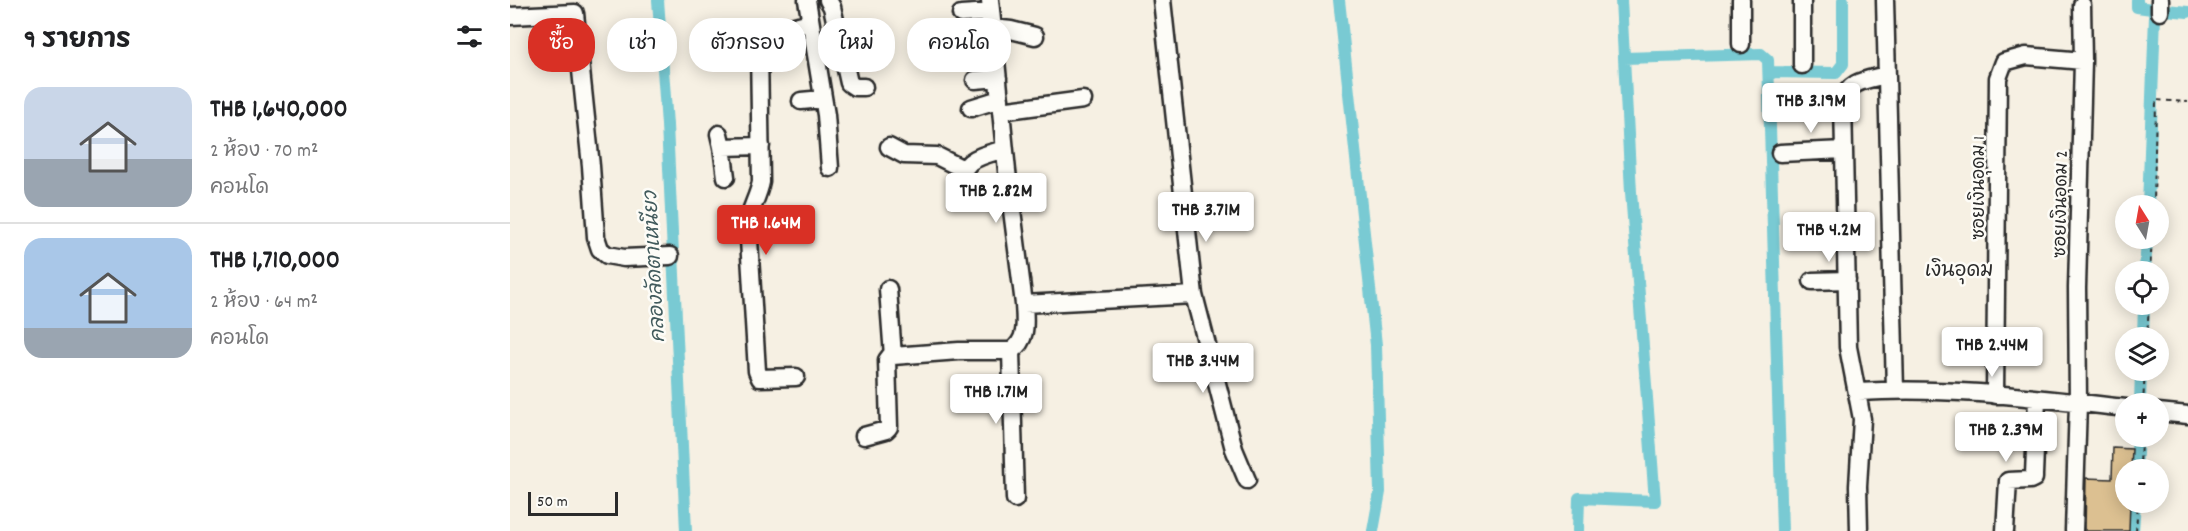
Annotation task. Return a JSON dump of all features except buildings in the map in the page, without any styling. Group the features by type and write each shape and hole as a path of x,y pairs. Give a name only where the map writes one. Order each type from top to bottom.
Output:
{"street":[{"path":"807,0 828,130 830,168"},
{"path":"828,0 832,7 849,83 855,87 864,87"},
{"path":"1162,0 1194,295 1234,449 1247,480"},
{"path":"1742,0 1742,44"},
{"path":"1802,0 1802,65"},
{"path":"1885,0 1895,390"},
{"name":"ซอยเงินอุดม 2","path":"2074,531 2078,403 2082,5"},
{"path":"510,16 574,6 596,237 600,249 607,255 624,258 670,256"},
{"path":"864,436 886,430 889,427 887,360 890,356 959,351 1011,351 1023,338 1026,323 991,13"},
{"path":"961,14 991,13 1011,30 1035,36"},
{"path":"806,23 810,22"},
{"name":"ซอยเงินอุดม 1","path":"1995,395 1998,78 2004,62 2026,56 2083,60"},
{"path":"759,72 761,182 759,196 751,210 748,223 756,371 760,378 796,377"},
{"path":"1859,531 1858,486 1862,418 1848,347 1843,101 1846,91 1854,84 1886,75"},
{"path":"975,80 998,78"},
{"path":"801,101 823,99"},
{"path":"971,108 1083,100"},
{"path":"726,177 720,140 761,146"},
{"path":"890,147 904,155 937,156 963,169"},
{"path":"961,188 963,169 975,159 1005,149"},
{"path":"1780,153 1844,150"},
{"path":"1812,281 1847,280"},
{"path":"888,289 893,356"},
{"path":"1024,304 1194,295"},
{"path":"1011,351 1015,499"},
{"path":"1858,392 1943,391 2115,407"},
{"path":"2005,531 2008,481 2034,478 2037,399"},
{"path":"2169,413 2188,415"}],"path":[{"path":"2154,195 2157,100 2188,102"},
{"path":"2136,531 2137,513"}],"waterway":[{"name":"คลองลัดตาเหนียว","path":"658,0 667,125 686,531"},
{"path":"1339,0 1376,345 1380,492 1373,531"},
{"path":"1578,531 1579,498 1655,501 1631,192 1621,0"},
{"path":"1769,72 1836,73 1843,64 1843,0"},
{"path":"2137,0 2137,7 2152,9 2155,16 2148,195"},
{"path":"2153,9 2188,12"},
{"path":"1624,58 1761,54 1768,60 1782,531"},
{"path":"2146,249 2146,261"},
{"path":"2143,327 2144,315"},
{"path":"2140,393 2141,381"},
{"path":"2137,447 2137,459"},
{"path":"2133,531 2134,513"}],"district":[{"name":"เงินอุดม","path":"1959,269"}]}
